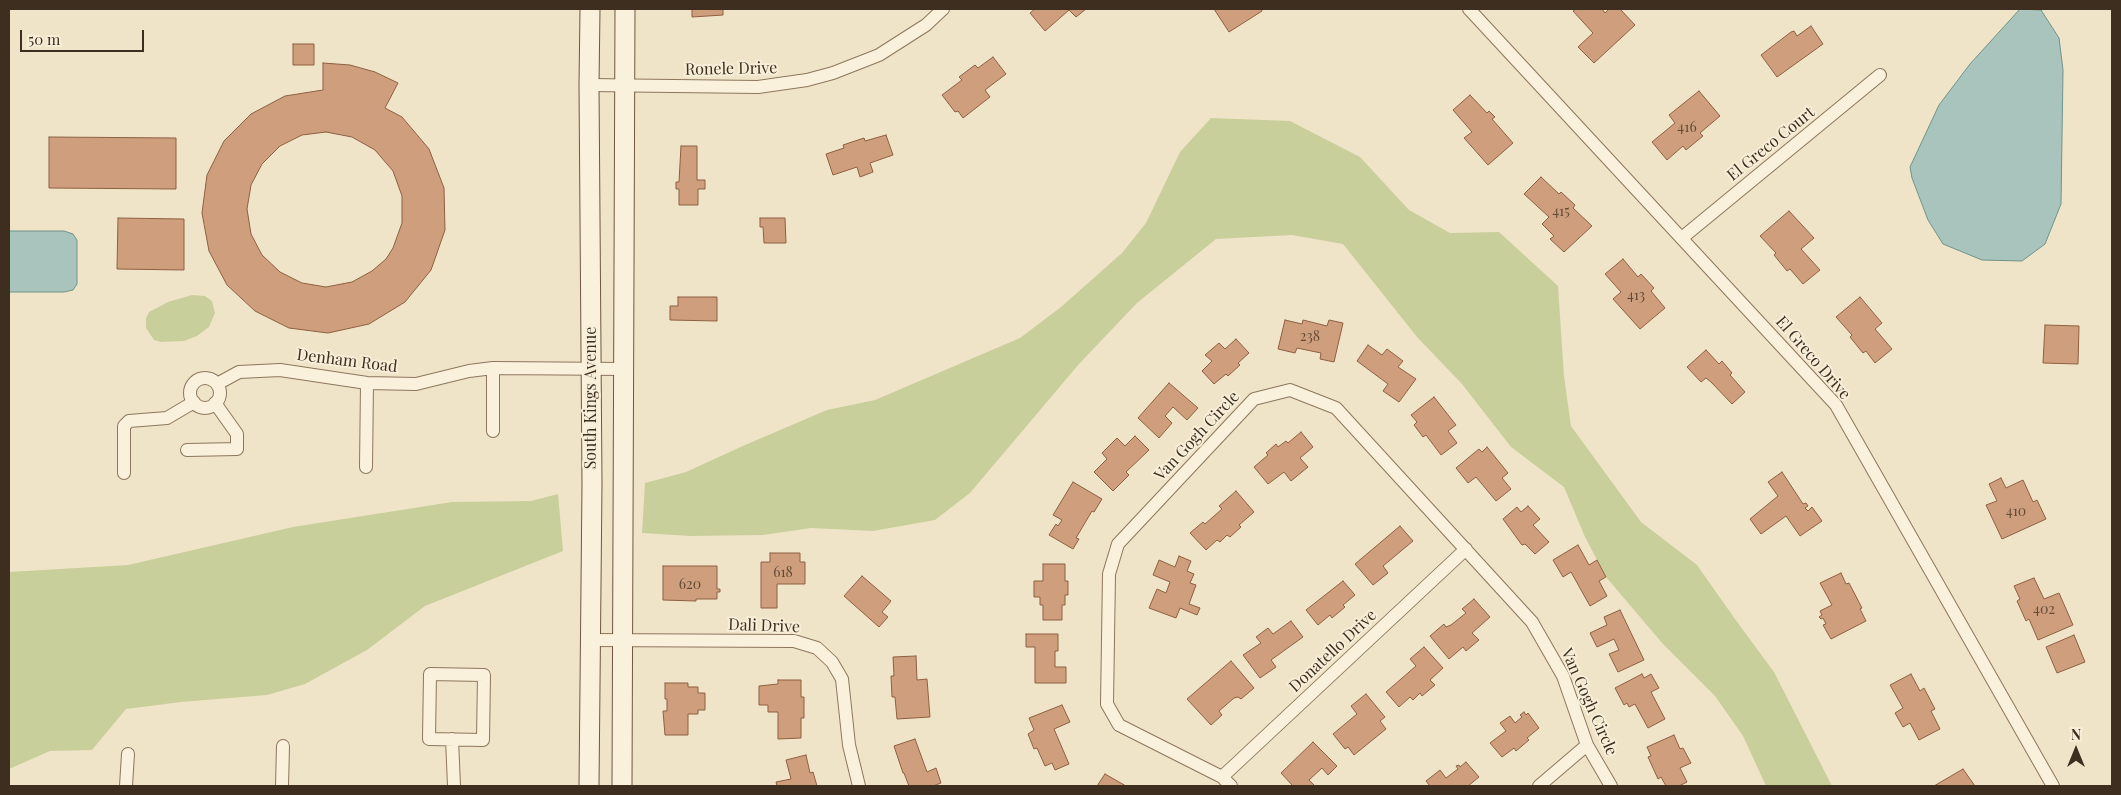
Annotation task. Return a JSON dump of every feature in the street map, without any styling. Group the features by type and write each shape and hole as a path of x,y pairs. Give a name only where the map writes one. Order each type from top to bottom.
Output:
{"main road":[{"name":"South Kings Avenue","path":"589,786 592,484 590,9"},
{"name":"South Kings Avenue","path":"622,786 625,9"}],"street":[{"name":"Ronele Drive","path":"589,85 758,87 807,80 833,73 879,55 926,25 943,9"},
{"name":"El Greco Drive","path":"1469,9 1683,237 1836,405 2053,786"},
{"name":"El Greco Court","path":"1683,237 1880,75"},
{"name":"Denham Road","path":"217,384 239,372 280,370 367,383 416,384 469,371 493,368 624,369"},
{"path":"493,368 493,431"},
{"path":"208,378 217,384 220,392 215,403 205,407 194,402 190,392 194,382 208,378"},
{"path":"366,467 367,383"},
{"name":"Van Gogh Circle","path":"1226,781 1119,725 1107,704 1109,574 1118,544 1254,399 1290,390 1336,408 1532,622 1563,676 1587,745 1611,786"},
{"path":"124,473 124,426 129,421 168,418 194,402"},
{"path":"187,450 237,449 237,434 215,403"},
{"name":"Donatello Drive","path":"1226,781 1466,549"},
{"name":"Dali Drive","path":"589,640 794,641 817,648 832,662 842,679 849,744 859,786"},
{"path":"430,674 484,675 483,740 452,739 428,739 430,674"},
{"path":"452,739 454,786"},
{"path":"1539,786 1587,745"},
{"path":"282,786 283,746"},
{"path":"126,786 128,754"}],"green space":[{"path":"1211,118 1290,121 1360,157 1409,210 1450,233 1499,232 1558,286 1564,376 1571,426 1641,522 1697,565 1774,672 1832,786 1766,786 1743,736 1715,696 1662,643 1606,577 1585,537 1564,487 1511,447 1462,384 1417,337 1343,244 1292,235 1216,239 1137,303 1079,364 970,493 935,520 873,531 811,528 763,535 690,536 642,533 645,483 686,472 827,410 875,400 1020,338 1061,307 1122,253 1146,223 1180,152"},
{"path":"192,295 205,296 212,301 215,313 209,327 197,336 184,341 161,342 154,340 146,328 146,318 149,312 168,302"},
{"path":"558,494 563,551 425,606 367,650 305,684 267,695 181,702 126,709 92,750 50,751 9,769 9,572 128,565 293,527 452,502 531,501"}],"water":[{"path":"2020,9 2041,10 2059,38 2063,70 2061,204 2045,244 2022,261 1982,260 1943,244 1928,220 1912,178 1910,167 1939,105 1970,64"},
{"path":"9,231 64,231 73,234 77,240 77,284 73,290 64,292 9,292"}],"building":[{"path":"692,9 723,9 723,15 692,17"},
{"path":"1035,9 1086,9 1076,17 1069,10 1045,31 1030,13"},
{"path":"1214,9 1261,9 1262,11 1229,32"},
{"path":"1576,9 1602,9 1605,13 1609,9 1620,9 1635,25 1594,63 1578,47 1593,33 1573,11"},
{"path":"1811,26 1823,44 1777,77 1761,55 1791,32 1794,31 1797,36"},
{"path":"293,44 314,44 314,65 293,65"},
{"path":"993,57 1006,74 985,90 990,97 963,118 958,111 955,112 942,95 962,80 959,77 975,65 978,68"},
{"path":"323,63 350,65 375,72 398,83 385,108 402,117 429,149 444,188 445,230 431,270 405,302 369,324 328,333 289,328 255,311 227,285 209,251 202,213 207,175 224,141 251,114 285,96 323,90","holes":["326,132 352,137 375,150 393,171 402,196 402,223 393,248 386,259 372,271 352,282 326,287 302,283 280,272 262,255 251,234 247,209 251,185 262,164 280,146 302,135"]},
{"path":"1699,91 1720,116 1700,133 1703,136 1686,150 1683,146 1667,160 1652,142 1675,123 1669,115"},
{"path":"1470,95 1487,113 1489,111 1495,117 1492,119 1513,143 1488,165 1464,138 1472,132 1453,110"},
{"path":"886,135 893,155 870,163 873,172 860,177 857,167 833,175 826,154 844,148 843,145 864,138 865,141"},
{"path":"49,137 176,138 176,189 49,188"},
{"path":"681,146 697,146 697,180 705,180 705,189 698,189 698,205 679,205 679,189 676,189 676,182 679,182"},
{"path":"1541,177 1559,194 1561,192 1575,205 1573,208 1592,226 1564,252 1550,239 1554,236 1542,224 1549,217 1524,194"},
{"path":"1789,211 1814,238 1801,249 1820,270 1803,284 1790,269 1787,271 1774,255 1776,253 1760,236"},
{"path":"118,218 184,219 184,270 117,269"},
{"path":"760,218 785,218 786,243 764,243 763,227 760,227"},
{"path":"1623,259 1638,277 1641,274 1654,288 1651,291 1665,308 1640,329 1613,299 1621,292 1605,274"},
{"path":"678,297 717,297 717,321 670,320 670,306 678,306"},
{"path":"1860,297 1882,323 1875,329 1892,349 1875,363 1866,351 1863,353 1850,337 1852,335 1836,317"},
{"path":"1285,320 1302,324 1303,320 1327,326 1329,320 1343,323 1334,362 1320,359 1321,353 1297,348 1295,353 1278,349"},
{"path":"2045,325 2079,326 2078,364 2043,363"},
{"path":"1236,339 1249,353 1228,376 1226,374 1214,384 1202,371 1212,361 1205,355 1219,343 1225,349"},
{"path":"1368,345 1382,355 1387,349 1403,361 1398,367 1416,379 1399,402 1383,391 1388,384 1357,361"},
{"path":"1706,350 1719,364 1722,361 1732,373 1730,375 1745,392 1732,404 1711,382 1706,378 1701,382 1687,367"},
{"path":"1169,383 1198,408 1187,420 1173,407 1165,416 1172,423 1159,438 1138,418"},
{"path":"1434,397 1456,425 1448,431 1457,443 1441,455 1426,435 1423,437 1414,425 1417,422 1411,415"},
{"path":"1301,432 1313,447 1300,458 1308,467 1291,481 1284,472 1268,484 1254,467 1268,455 1266,453 1276,444 1278,447 1286,441 1288,443"},
{"path":"1135,436 1149,450 1126,472 1129,475 1113,491 1094,472 1107,459 1102,453 1117,438 1125,446"},
{"path":"1487,447 1508,473 1502,478 1511,489 1496,501 1476,477 1468,483 1456,468 1479,449 1482,452"},
{"path":"1782,472 1803,504 1806,503 1808,506 1805,508 1808,511 1812,507 1822,521 1800,536 1786,516 1761,534 1750,519 1778,496 1768,482"},
{"path":"2001,478 2006,488 2023,480 2033,502 2037,500 2046,519 2002,539 1986,505 1997,501 1989,484"},
{"path":"1073,482 1102,499 1094,512 1092,511 1076,538 1079,539 1073,549 1049,535 1056,524 1058,526 1062,520 1053,515"},
{"path":"1236,491 1254,512 1239,525 1241,527 1230,537 1227,535 1220,542 1217,540 1206,550 1190,533 1203,522 1205,524 1222,509 1219,506"},
{"path":"1528,506 1540,519 1533,525 1549,542 1535,554 1525,544 1522,545 1503,519 1517,507 1521,512"},
{"path":"1400,526 1413,541 1383,566 1388,573 1373,585 1355,564"},
{"path":"1578,545 1589,565 1597,560 1606,577 1599,581 1607,596 1590,606 1571,572 1563,577 1553,560"},
{"path":"770,553 800,553 800,562 805,562 805,584 777,584 777,608 761,608 761,562 770,562"},
{"path":"1179,556 1191,561 1187,571 1194,574 1190,583 1196,585 1189,604 1200,608 1197,615 1180,608 1176,618 1149,608 1157,589 1166,593 1170,582 1153,575 1159,560 1175,567"},
{"path":"1043,564 1065,564 1065,581 1068,581 1068,595 1065,595 1065,605 1062,605 1062,620 1043,620 1043,605 1040,605 1040,597 1034,597 1034,581 1043,581"},
{"path":"663,566 717,566 717,589 720,589 720,592 717,592 717,599 696,599 696,601 663,600"},
{"path":"1841,573 1846,584 1849,583 1862,608 1860,609 1866,621 1831,639 1823,625 1826,624 1823,618 1819,617 1822,615 1820,611 1832,605 1820,583"},
{"path":"862,576 891,601 882,612 888,617 879,627 844,596"},
{"path":"2034,578 2044,599 2059,593 2073,625 2038,640 2029,619 2026,621 2017,601 2020,599 2014,586"},
{"path":"1343,581 1355,595 1332,618 1330,615 1318,625 1306,610"},
{"path":"1474,599 1490,617 1472,633 1479,640 1466,651 1463,647 1449,659 1430,636 1444,624 1446,627 1451,625 1466,613 1462,609"},
{"path":"1620,610 1644,660 1618,672 1609,654 1619,650 1614,639 1597,647 1590,633 1607,625 1604,617"},
{"path":"1291,621 1303,637 1271,660 1276,667 1260,678 1243,655 1261,643 1256,637 1268,628 1273,634"},
{"path":"1026,634 1058,634 1058,651 1055,651 1055,667 1066,667 1066,683 1035,683 1035,647 1026,647"},
{"path":"2074,635 2085,662 2057,673 2046,647"},
{"path":"1424,647 1443,668 1430,680 1435,685 1422,696 1420,693 1413,700 1410,697 1399,707 1386,692 1416,666 1410,659"},
{"path":"916,656 917,680 927,679 930,717 897,719 895,697 892,697 891,676 894,676 893,657"},
{"path":"1231,661 1254,688 1241,699 1238,697 1234,698 1219,711 1222,715 1211,725 1187,699"},
{"path":"1642,674 1644,678 1651,674 1659,688 1651,692 1665,719 1648,728 1635,704 1629,707 1627,703 1624,705 1615,688"},
{"path":"1911,674 1920,691 1924,688 1935,709 1931,711 1940,729 1919,740 1910,723 1903,727 1895,713 1903,708 1890,685"},
{"path":"778,680 801,680 801,697 804,697 804,718 801,718 801,738 778,739 778,712 768,712 768,705 759,705 759,686 778,684"},
{"path":"665,683 688,683 688,687 698,687 698,693 705,693 705,710 698,710 698,714 688,714 688,735 665,735 663,711 667,711 667,699 665,699"},
{"path":"1366,694 1385,717 1380,721 1386,729 1354,755 1348,747 1345,749 1333,734 1357,714 1351,706"},
{"path":"1062,705 1070,722 1054,729 1069,764 1055,770 1052,763 1045,766 1037,748 1034,749 1028,734 1034,730 1029,718"},
{"path":"1524,712 1526,715 1528,713 1539,728 1516,751 1514,748 1502,757 1490,743 1506,731 1500,723 1510,716 1515,723 1522,717 1520,715"},
{"path":"1674,735 1680,749 1683,748 1691,763 1680,768 1687,782 1679,786 1666,786 1661,777 1658,779 1648,757 1651,756 1647,747"},
{"path":"915,739 927,772 936,768 941,783 933,786 909,786 894,746"},
{"path":"1313,742 1337,766 1328,775 1322,768 1309,780 1315,786 1293,786 1281,773"},
{"path":"806,755 810,773 813,772 817,786 777,786 776,782 791,779 786,760"},
{"path":"1466,762 1479,777 1468,786 1430,786 1426,781 1440,770 1446,778 1458,769 1456,766 1459,765 1460,767"},
{"path":"1963,769 1975,786 1934,786"},
{"path":"1105,774 1126,786 1097,786"}]}
